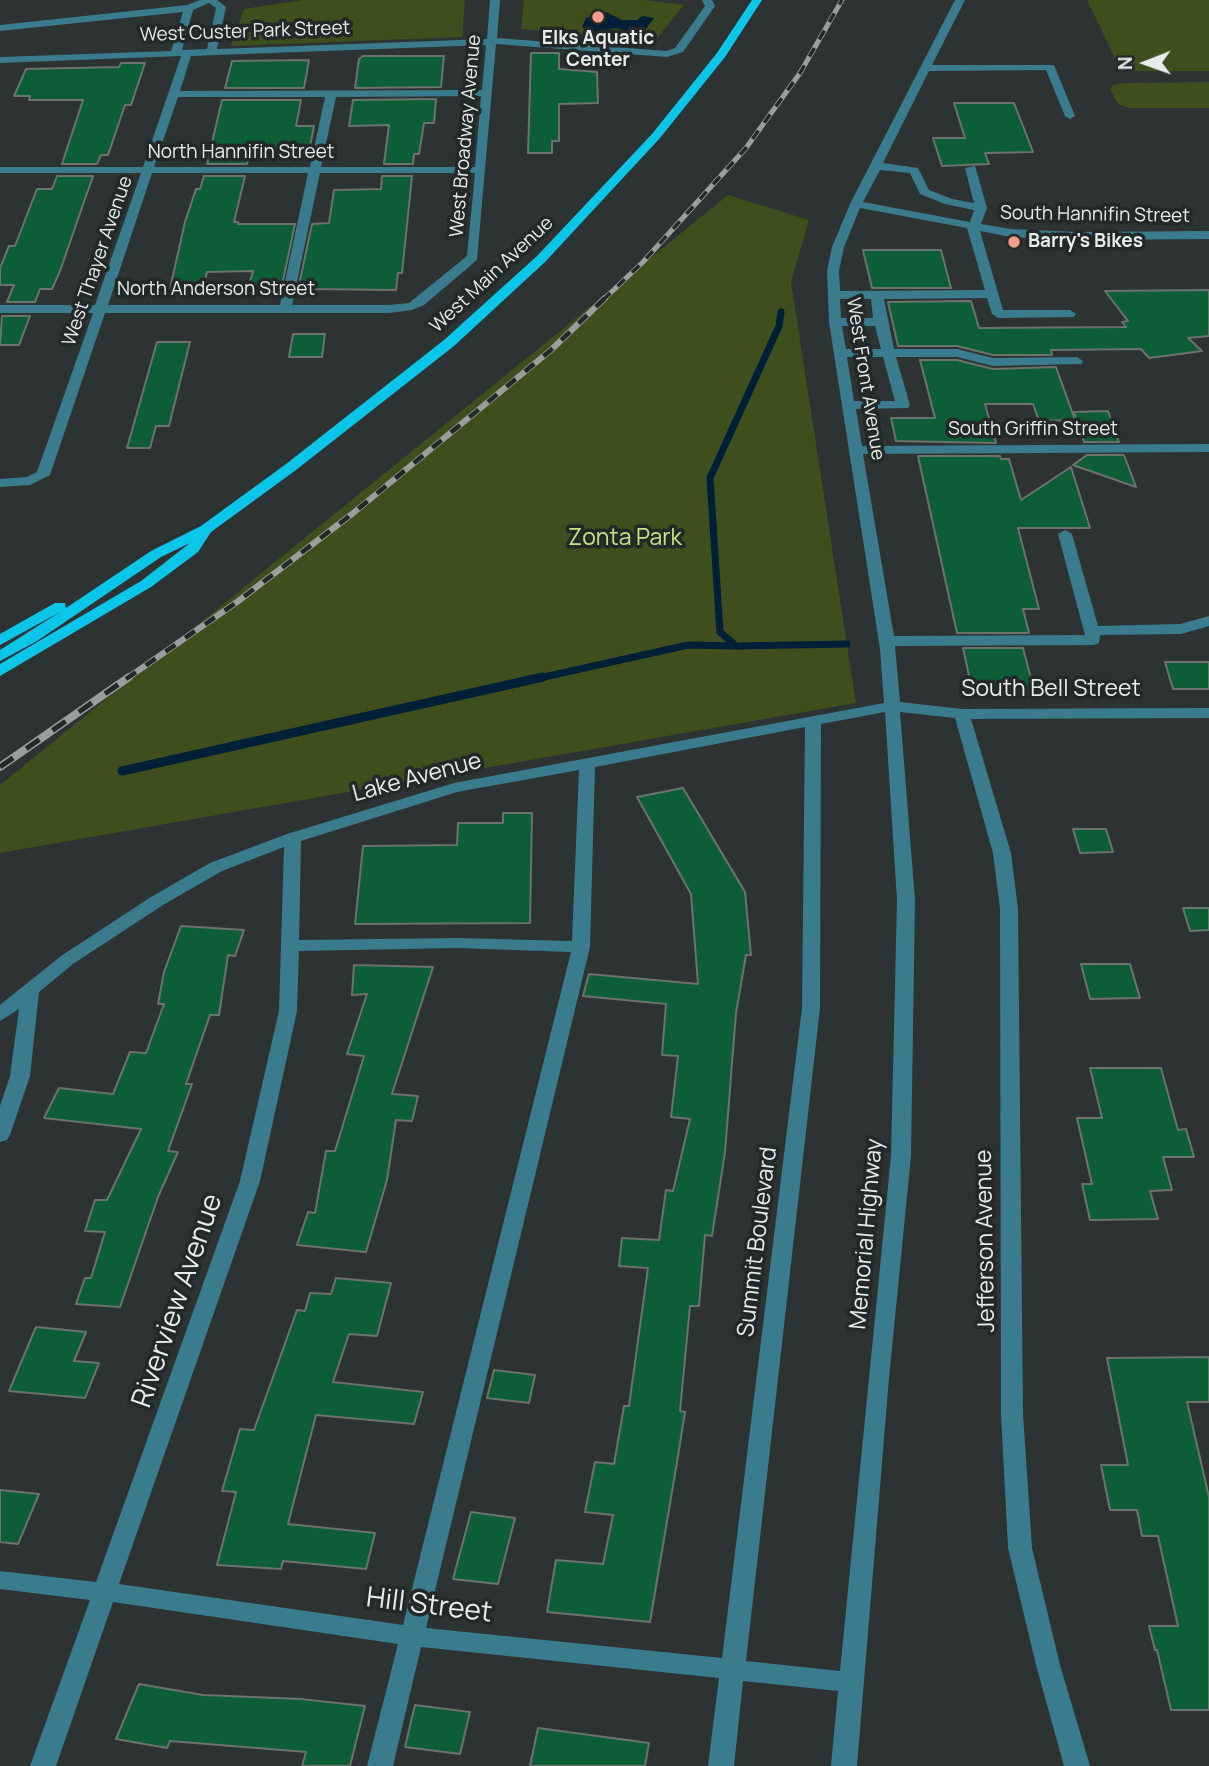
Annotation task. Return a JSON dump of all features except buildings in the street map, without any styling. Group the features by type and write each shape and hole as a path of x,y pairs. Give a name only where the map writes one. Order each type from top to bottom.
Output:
{"main road":[{"name":"West Main Avenue","path":"0,656 32,638 174,543 206,529 291,467 438,351 513,286 656,136 721,55 757,0"},
{"name":"West Main Avenue","path":"0,671 146,584 193,549 206,529"},
{"path":"0,640 86,592 132,570"}],"street":[{"path":"0,28 188,8 210,0 221,7 212,51"},
{"name":"West Broadway Avenue","path":"389,309 412,306 420,302 473,257 495,0"},
{"name":"West Custer Park Street","path":"0,60 492,41 672,54 679,50 710,6 707,0"},
{"name":"West Front Avenue","path":"893,706 887,641 832,295 838,247 856,204 960,0"},
{"name":"West Thayer Avenue","path":"0,483 37,479 46,469 174,94 188,8"},
{"path":"925,68 1050,67 1070,116"},
{"path":"174,94 487,93"},
{"path":"279,106 282,94"},
{"path":"285,309 331,94"},
{"path":"876,166 914,170 924,192 949,202 981,208"},
{"path":"971,168 981,208 974,228 998,314 1070,314"},
{"name":"North Hannifin Street","path":"0,170 481,170"},
{"name":"South Hannifin Street","path":"856,204 974,228 1053,236 1209,235"},
{"path":"832,295 992,294"},
{"path":"849,405 904,405 880,322 877,295"},
{"name":"North Anderson Street","path":"0,309 389,309"},
{"path":"835,321 880,322"},
{"path":"840,353 957,353 993,362 1077,361"},
{"name":"South Griffin Street","path":"856,450 1209,448"},
{"path":"887,641 1094,640 1065,534"},
{"path":"1093,631 1181,629 1209,621"},
{"name":"South Bell Street","path":"893,706 962,714 1209,713"},
{"name":"Lake Avenue","path":"0,1015 67,960 157,901 216,867 293,838 454,788 893,706"},
{"name":"Memorial Highway","path":"844,1766 878,1378 901,1156 906,900 893,706"},
{"name":"Jefferson Avenue","path":"962,714 1002,853 1009,909 1012,1401 1020,1548 1048,1665 1077,1766"},
{"name":"Summit Boulevard","path":"721,1766 811,1008 813,722"},
{"path":"380,1766 581,947 587,763"},
{"name":"Riverview Avenue","path":"43,1766 250,1181 288,1011 293,838"},
{"path":"289,946 458,943 581,947"},
{"path":"0,1135 20,1076 30,991"},
{"name":"Hill Street","path":"0,1580 106,1592 412,1636 851,1682"}],"green space":[{"path":"302,0 465,0 462,37 231,46 244,9"},
{"name":"Elks Aquatic Center","path":"524,0 644,0 684,5 654,42 521,29"},
{"path":"1087,0 1209,0 1209,71 1121,71"},
{"path":"1209,82 1209,108 1129,108 1118,104 1110,89 1113,85 1124,83"},
{"name":"Zonta Park","path":"728,195 809,220 791,282 856,703 0,853 0,785"}],"water":[{"path":"606,12 622,20 637,20 642,16 654,18 640,37 627,35 628,32 616,28 589,33 582,27 586,18"}],"waterway":[{"path":"736,646 720,632 710,478 779,326 781,312"},
{"path":"736,646 847,644"},
{"path":"535,679 688,645 736,646"},
{"path":"122,771 543,677"}],"railway":[{"path":"603,300 643,262 746,148 800,73 842,0"},
{"path":"126,679 237,602 352,514 551,350 605,298"},
{"path":"0,767 129,677"}],"place":[{"name":"Elks Aquatic Center","path":"598,17"},
{"name":"Barry's Bikes","path":"1014,242"}]}
